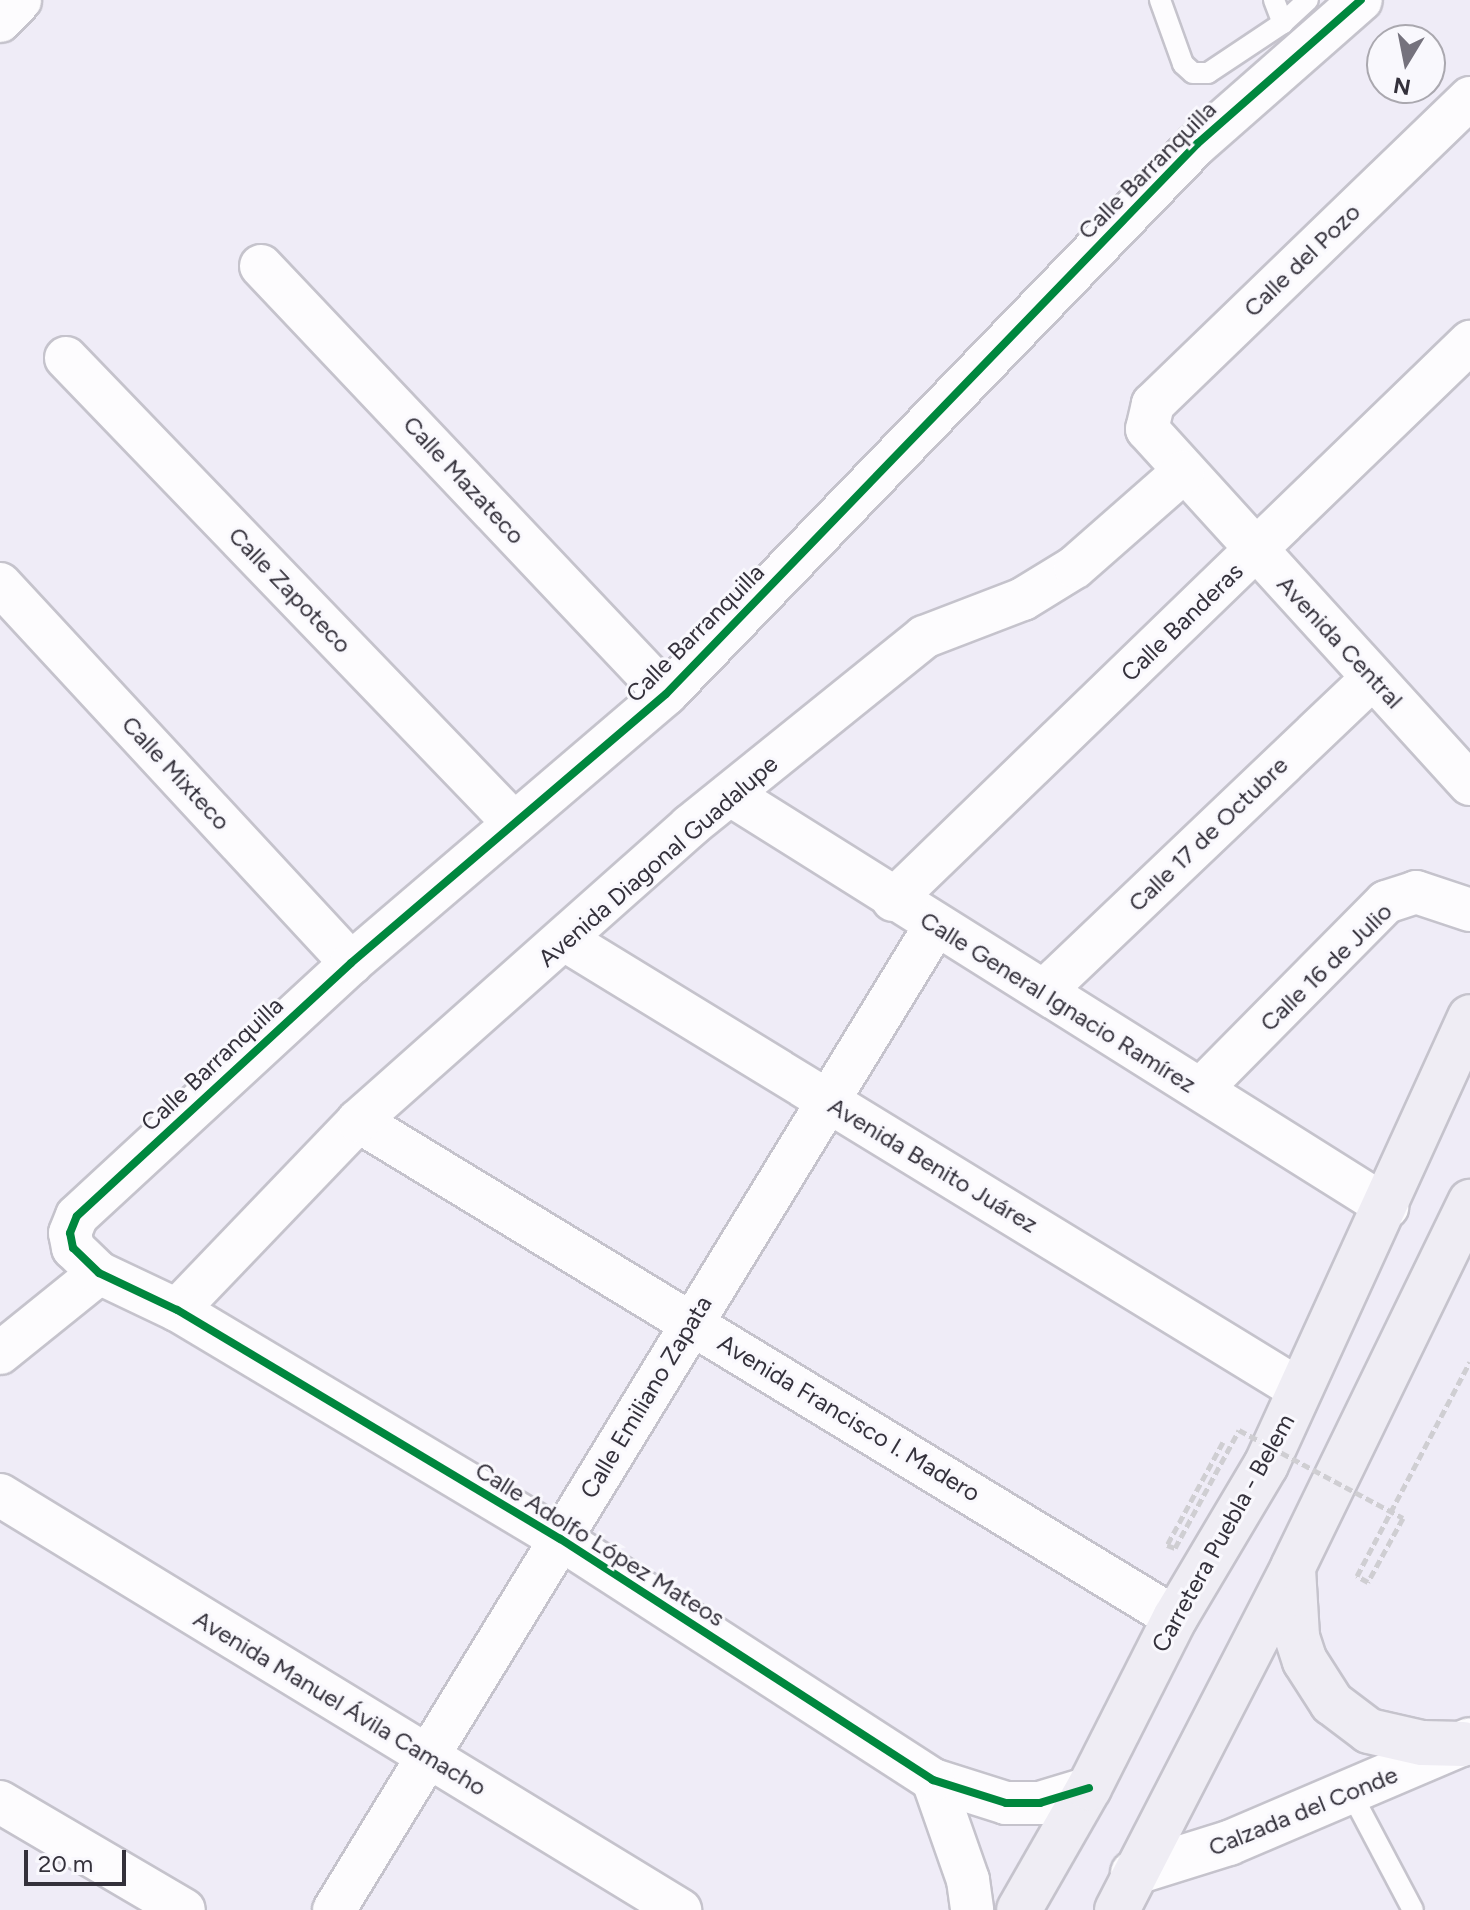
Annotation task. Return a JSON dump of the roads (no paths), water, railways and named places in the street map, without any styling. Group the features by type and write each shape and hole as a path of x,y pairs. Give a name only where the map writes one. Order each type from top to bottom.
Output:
{"main road":[{"name":"Carretera Puebla - Belem","path":"1019,1910 1089,1788 1175,1618 1266,1465 1387,1207 1470,1017"},
{"path":"1125,1892 1459,1252 1470,1202"},
{"path":"1293,1567 1297,1637 1305,1661 1332,1703 1369,1731 1422,1743 1466,1742"}],"street":[{"name":"Calle Barranquilla","path":"99,1273 73,1248 70,1233 77,1216 351,963 666,694 1197,144 1361,0"},
{"name":"Calle del Pozo","path":"1147,429 1153,404 1470,98"},
{"name":"Calle Mazateco","path":"261,266 666,694"},
{"name":"Calle Banderas","path":"893,900 1470,342"},
{"name":"Calle Zapoteco","path":"66,358 514,823"},
{"name":"Avenida Central","path":"1147,429 1470,784"},
{"name":"Avenida Diagonal Guadalupe","path":"177,1310 358,1121 731,795 924,637 1023,599 1075,567 1183,472"},
{"name":"Calle Mixteco","path":"0,584 351,963"},
{"name":"Calle 17 de Octubre","path":"1044,991 1373,678"},
{"name":"Calle General Ignacio Ramírez","path":"731,795 893,900 1044,991 1387,1207"},
{"name":"Calle 16 de Julio","path":"1201,1089 1386,902 1416,892 1470,910"},
{"name":"Calle Emiliano Zapata","path":"334,1910 935,926"},
{"name":"Avenida Benito Juárez","path":"565,940 1300,1390"},
{"name":"Avenida Francisco I. Madero","path":"358,1121 1175,1618"},
{"name":"Calle Adolfo López Mateos","path":"99,1273 177,1310 560,1539 933,1780 1006,1803 1040,1803 1089,1788"},
{"path":"0,1353 99,1273"},
{"name":"Avenida Manuel Ávila Camacho","path":"0,1495 680,1910"},
{"name":"Calzada del Conde","path":"1125,1892 1229,1843 1466,1742"},
{"path":"933,1780 968,1880 972,1910"},
{"path":"0,1802 184,1910"}],"lane":[{"path":"1160,0 1183,64 1193,73 1208,73 1283,23 1308,0"},
{"path":"1274,0 1283,23"},
{"path":"1351,1793 1413,1910"}]}
